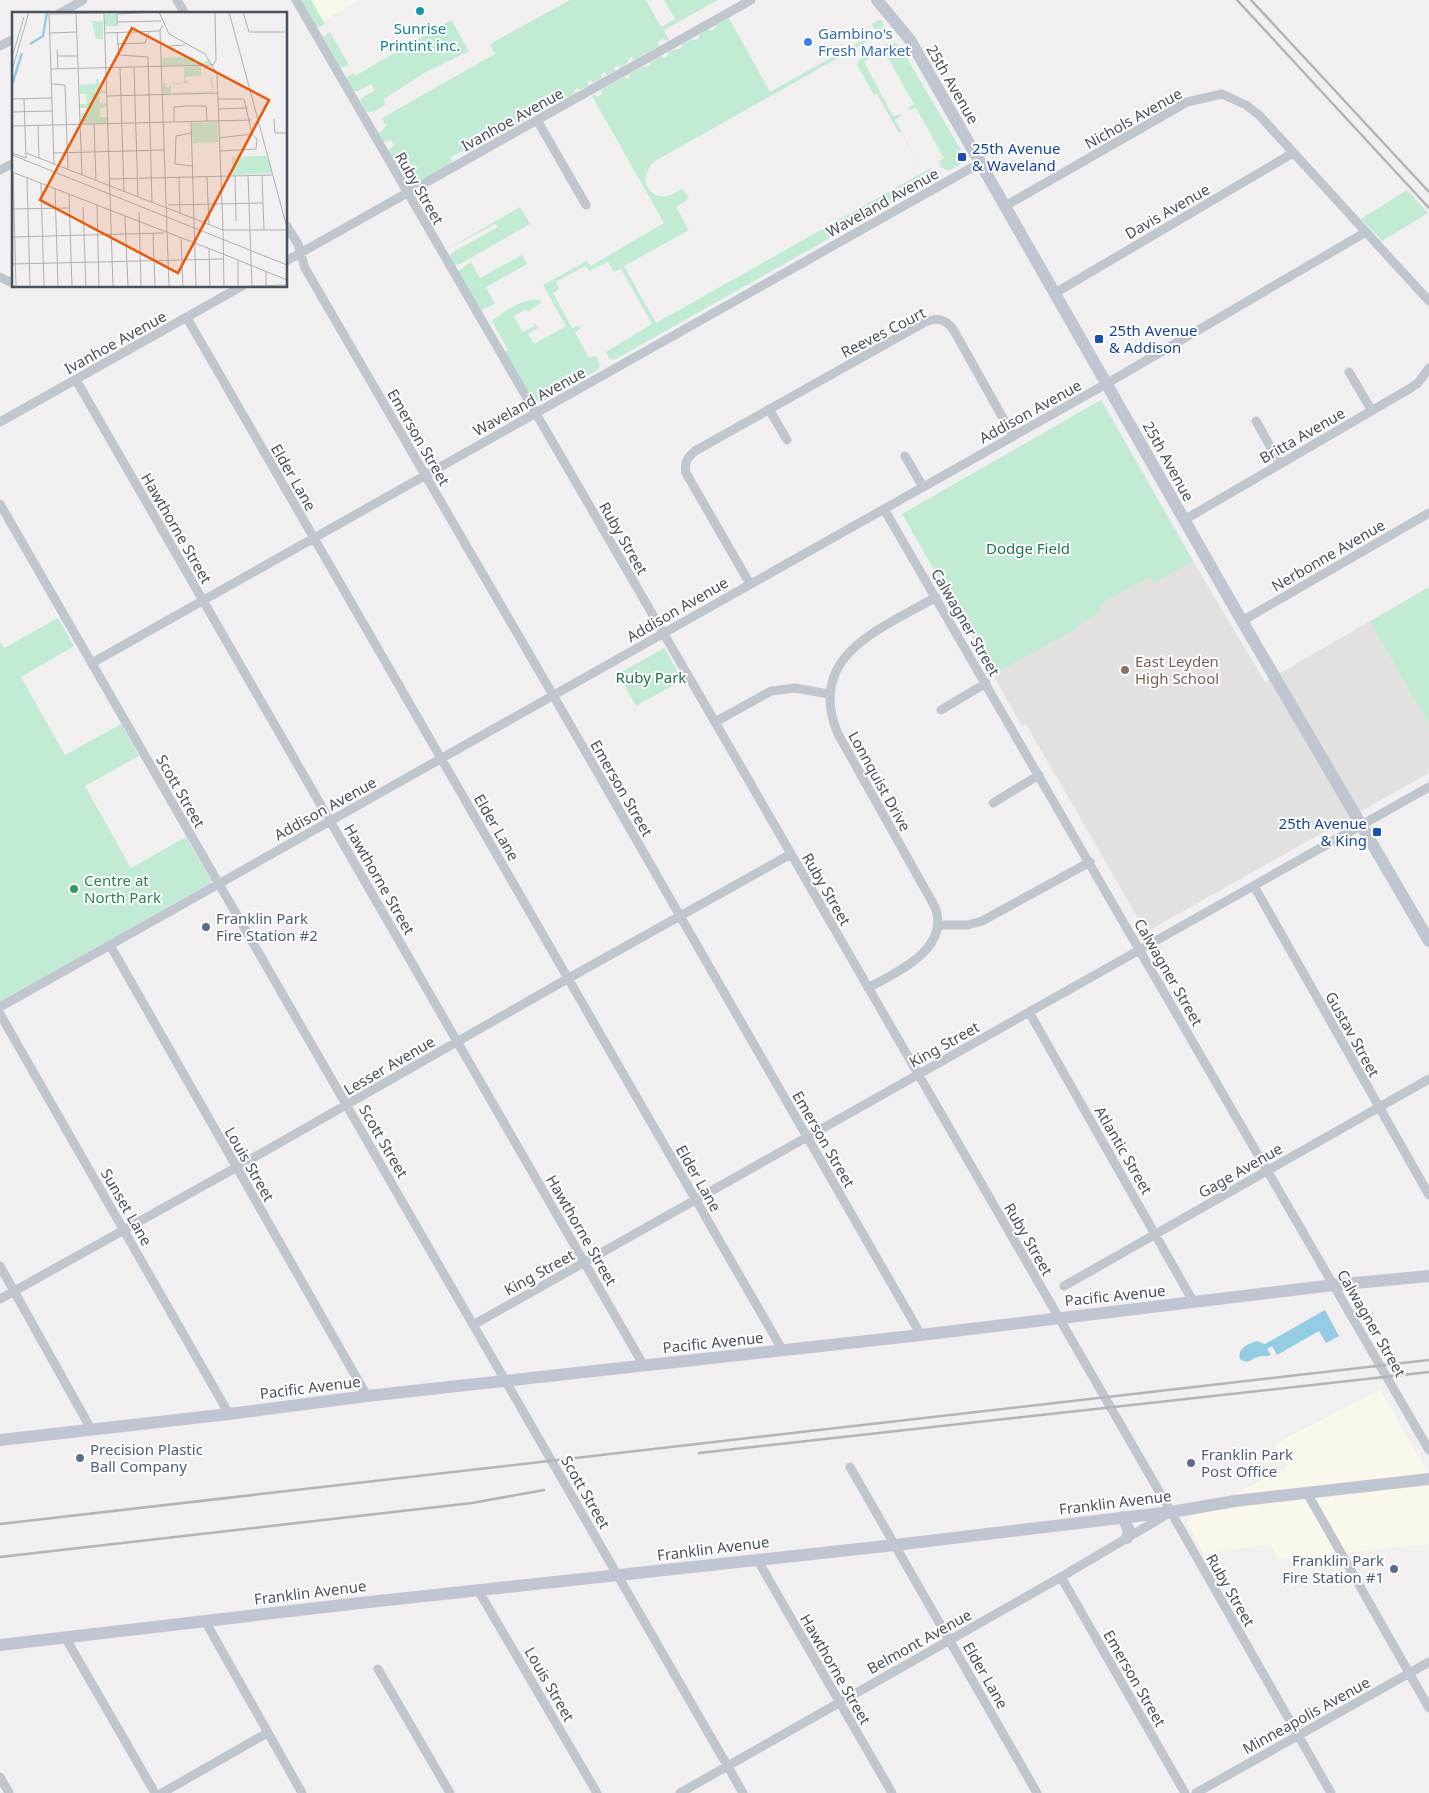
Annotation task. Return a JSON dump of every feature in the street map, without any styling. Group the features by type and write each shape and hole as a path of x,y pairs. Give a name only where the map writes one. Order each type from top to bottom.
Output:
{"street":[{"path":"62,12 83,0"},
{"path":"177,0 184,12"},
{"name":"Ruby Street","path":"296,0 715,722 1331,1793"},
{"name":"Ivanhoe Avenue","path":"288,261 751,0"},
{"name":"25th Avenue","path":"878,0 910,40 1242,621 1429,941"},
{"path":"0,46 12,40"},
{"name":"Nichols Avenue","path":"1005,206 1187,102 1222,94 1246,105 1259,115 1429,301"},
{"path":"537,120 586,205"},
{"name":"Davis Avenue","path":"1055,293 1293,153"},
{"name":"Waveland Avenue","path":"92,663 980,163"},
{"path":"0,170 12,164"},
{"name":"Emerson Street","path":"288,227 298,244 305,268 921,1335"},
{"name":"Addison Avenue","path":"0,1007 1106,384 1366,232"},
{"path":"0,277 12,282"},
{"name":"Ivanhoe Avenue","path":"0,422 239,288"},
{"name":"Elder Lane","path":"187,318 783,1351"},
{"name":"Reeves Court","path":"750,584 686,473 685,467 689,456 695,451 769,409 925,322 941,319 949,323 953,329 1013,436"},
{"name":"Britta Avenue","path":"1184,520 1418,383 1429,368"},
{"path":"1349,372 1372,411"},
{"name":"Hawthorne Street","path":"76,380 644,1366"},
{"path":"769,409 787,440"},
{"path":"1256,421 1280,464"},
{"path":"905,456 923,487"},
{"name":"Scott Street","path":"0,504 743,1793"},
{"name":"Calwagner Street","path":"884,509 1429,1450"},
{"name":"Nerbonne Avenue","path":"1242,621 1429,512"},
{"name":"Lonnquist Drive","path":"936,597 861,640 841,662 832,680 829,694 833,722 838,734 935,907 939,916 939,925"},
{"path":"941,710 986,684"},
{"path":"715,722 771,691 795,688 829,694"},
{"path":"993,804 1039,775"},
{"name":"King Street","path":"473,1324 1429,787"},
{"name":"Lesser Avenue","path":"0,1299 791,854"},
{"path":"868,988 921,956 932,942 939,925 968,925 982,921 1090,862"},
{"name":"Gustav Street","path":"1254,886 1378,1108 1429,1195"},
{"name":"Louis Street","path":"110,945 367,1396"},
{"name":"Atlantic Street","path":"1029,1012 1194,1302"},
{"name":"Sunset Lane","path":"0,1014 229,1414"},
{"name":"Gage Avenue","path":"1064,1286 1429,1079"},
{"path":"0,1266 91,1429"},
{"name":"Pacific Avenue","path":"0,1440 367,1396 921,1335 1334,1285 1429,1276"},
{"name":"Elder Lane","path":"850,1467 1037,1793"},
{"name":"Franklin Avenue","path":"0,1645 478,1590 895,1545 1171,1512 1235,1501 1429,1479"},
{"path":"1307,1493 1429,1708"},
{"name":"Belmont Avenue","path":"680,1793 1061,1577 1171,1512"},
{"path":"1123,1517 1128,1531 1127,1538"},
{"name":"Hawthorne Street","path":"757,1559 892,1793"},
{"name":"Emerson Street","path":"1061,1577 1185,1793"},
{"name":"Louis Street","path":"478,1590 597,1793"},
{"path":"205,1621 302,1793"},
{"path":"65,1637 155,1793"},
{"name":"Minneapolis Avenue","path":"1196,1793 1429,1662"},
{"path":"378,1669 450,1793"},
{"path":"162,1793 267,1733"},
{"path":"0,1776 10,1793"}],"shaded area":[{"path":"301,0 360,0 316,25"},
{"name":"East Leyden High School","path":"1101,400 1265,682 1429,587 1429,773 1146,932 1026,724 1022,726 903,514"},
{"path":"1380,1390 1429,1474 1429,1544 1278,1560 1270,1544 1204,1554 1186,1520 1287,1467 1274,1444"}],"green space":[{"path":"301,0 311,0 325,24 317,28"},
{"path":"570,0 646,0 661,27 675,19 664,0 718,0 664,30 669,40 663,39 658,42 659,46 634,60 631,57 628,63 620,68 618,65 614,67 615,71 607,75 604,72 601,75 602,78 593,83 591,80 587,82 589,86 580,90 578,88 574,90 575,93 567,98 564,95 559,98 560,101 541,112 538,110 523,119 523,122 493,139 490,136 484,139 485,144 480,147 476,143 470,147 472,151 466,154 463,151 451,157 452,163 414,184 409,184 388,151 394,145 391,140 383,142 378,135 386,126 382,118 495,54 490,44"},
{"path":"729,18 770,92 877,32 872,24 881,19 884,25 877,36 655,161 648,169 646,177 650,191 656,195 664,196 682,188 689,197 676,207 689,230 624,266 656,323 931,168 934,177 929,182 616,359 609,359 606,352 652,324 621,269 614,272 608,262 589,271 585,266 556,282 559,289 553,293 572,328 580,327 575,332 589,358 597,357 600,366 597,370 541,402 536,402 505,353 508,350 492,321 516,305 530,300 537,300 542,302 528,312 526,309 514,316 523,332 535,326 535,323 538,328 528,334 534,344 566,326 543,285 587,261 591,266 664,223 592,96 594,94 597,97 602,94 601,90 624,77 627,79 630,77 629,74 644,66 645,68 650,65 650,62 662,56 664,58 668,56 668,52 677,50 682,47 682,44 699,38 699,35 708,29 711,31 715,29 716,25"},
{"path":"451,20 469,51 424,73 384,99 385,105 375,111 366,112 360,99 375,90 371,84 358,91 354,91 346,78 353,73 355,76"},
{"path":"330,32 349,65 341,68 323,37"},
{"path":"890,43 897,44 901,48 961,150 964,156 963,162 958,166 948,171 941,167 939,162 944,158 916,108 909,110 909,107 914,104 884,51 877,53 876,50"},
{"path":"866,55 869,58 864,62 893,116 901,114 895,120 922,169 901,132 899,133 877,94 874,95 857,65 859,60"},
{"path":"1407,190 1428,213 1382,241 1361,219"},
{"path":"520,207 530,224 460,264 454,265 449,256 453,252 498,227 495,224 446,250"},
{"path":"522,255 527,264 486,287 495,304 481,310 458,271 471,262 480,278"},
{"name":"Dodge Field","path":"1101,400 1193,561 1154,583 1150,577 1100,604 1100,612 1076,627 1076,629 994,674 902,514"},
{"path":"1429,587 1429,724 1370,622"},
{"path":"58,618 74,646 21,677 65,755 121,724 139,756 85,786 131,868 186,837 212,882 0,1002 0,642 4,648"},
{"name":"Ruby Park","path":"664,648 683,680 636,706 618,674"}],"water":[{"path":"1325,1310 1339,1336 1326,1343 1319,1331 1277,1355 1272,1346 1267,1349 1271,1355 1246,1362 1240,1359 1240,1352 1247,1345 1257,1341 1265,1344"}],"railway":[{"path":"1237,0 1429,208"},
{"path":"1251,0 1429,192"},
{"path":"0,1524 1429,1360"},
{"path":"699,1453 1429,1372"},
{"path":"0,1557 472,1503 544,1490"}],"place":[{"name":"Sunrise Printint inc.","path":"420,11"},
{"name":"Gambino's Fresh Market","path":"808,42"},
{"name":"25th Avenue & Waveland","path":"962,157"},
{"name":"25th Avenue & Addison","path":"1099,339"},
{"name":"East Leyden High School","path":"1125,670"},
{"name":"25th Avenue & King","path":"1377,832"},
{"name":"Centre at North Park","path":"74,889"},
{"name":"Franklin Park Fire Station #2","path":"206,927"},
{"name":"Precision Plastic Ball Company","path":"80,1458"},
{"name":"Franklin Park Post Office","path":"1191,1463"},
{"name":"Franklin Park Fire Station #1","path":"1394,1569"}]}
